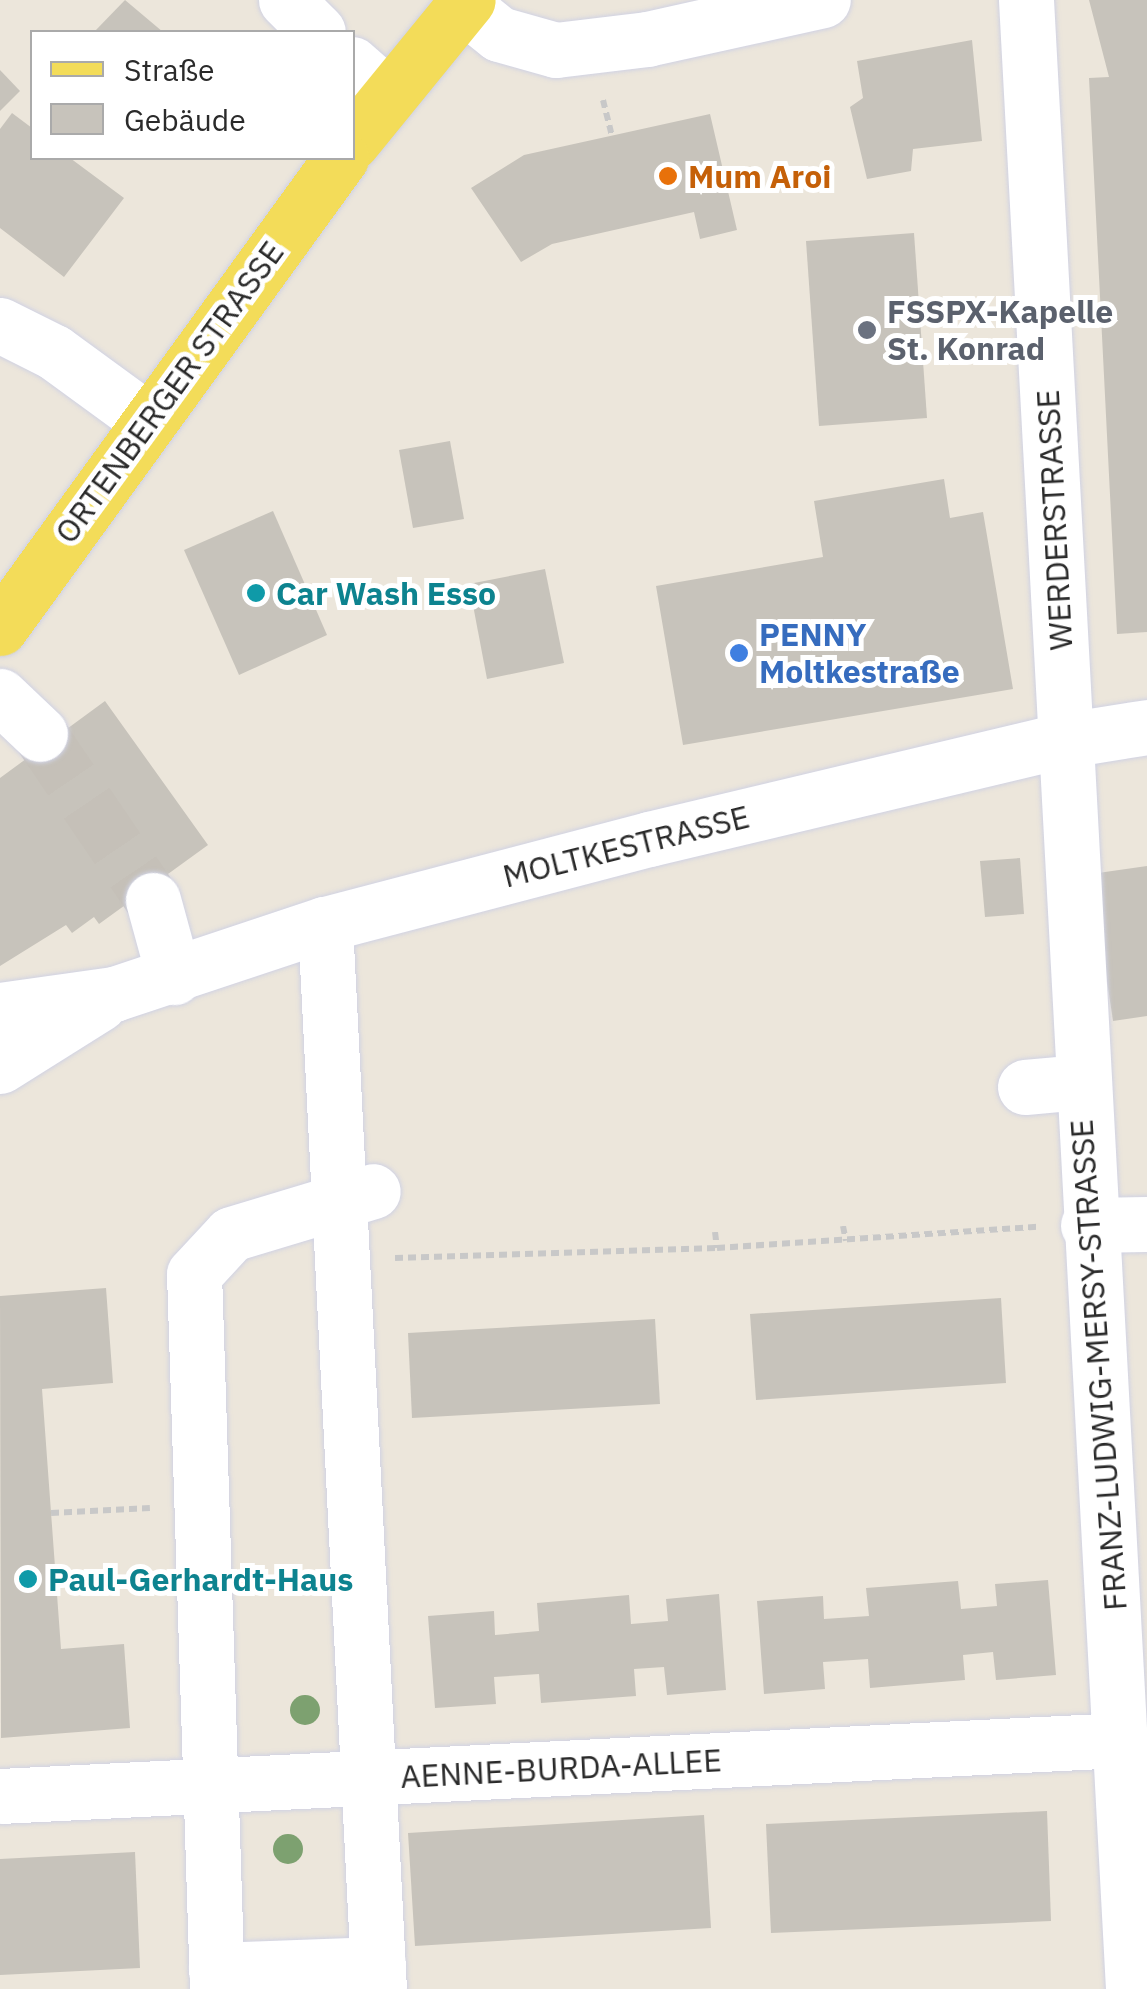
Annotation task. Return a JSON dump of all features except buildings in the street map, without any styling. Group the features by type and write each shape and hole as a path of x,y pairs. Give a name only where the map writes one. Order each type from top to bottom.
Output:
{"main road":[{"path":"355,132 370,80 466,2"},
{"name":"ORTENBERGER STRASSE","path":"0,628 146,419 340,160"}],"street":[{"path":"286,0 316,30"},
{"path":"466,2 499,34 556,50 647,40 823,0"},
{"name":"WERDERSTRASSE","path":"1026,0 1066,740"},
{"path":"0,325 54,352 146,419"},
{"path":"0,696 40,734"},
{"name":"MOLTKESTRASSE","path":"0,1010 114,994 325,924 1066,740 1147,727"},
{"name":"FRANZ-LUDWIG-MERSY-STRASSE","path":"1066,740 1079,1082 1122,1740 1133,1989"},
{"path":"152,900 174,977"},
{"path":"325,924 356,1194 346,1260 378,1977 217,1980 194,1274 231,1234 356,1194"},
{"name":"MOLTKESTRASSE","path":"0,1066 114,994"},
{"path":"1025,1087 1079,1082"},
{"path":"1088,1225 1147,1224"},
{"name":"AENNE-BURDA-ALLEE","path":"0,1796 1122,1740"}],"path":[{"path":"972,1220 973,1230"},
{"path":"346,1260 716,1248 1088,1225"},
{"path":"843,1226 846,1241"},
{"path":"715,1232 716,1248"},
{"path":"51,1513 199,1506"}],"tunnel":[{"path":"40,734 153,900"}],"place":[{"name":"Mum Aroi","path":"668,176"},
{"name":"FSSPX-Kapelle St. Konrad","path":"867,330"},
{"name":"Car Wash Esso","path":"256,593"},
{"name":"PENNY Moltkestraße","path":"739,653"},
{"name":"Paul-Gerhardt-Haus","path":"28,1579"}]}
